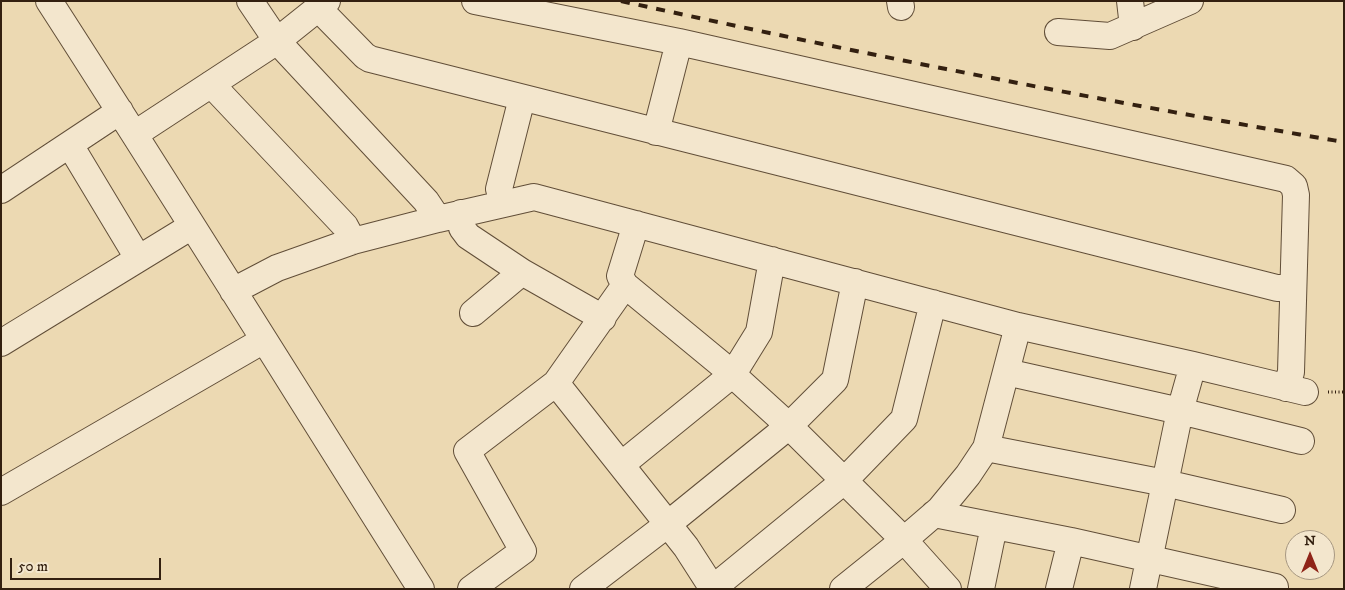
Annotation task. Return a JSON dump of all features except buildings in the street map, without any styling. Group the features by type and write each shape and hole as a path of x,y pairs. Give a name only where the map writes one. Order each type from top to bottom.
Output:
{"street":[{"path":"49,1 135,134 421,589"},
{"path":"250,1 277,41 426,201 450,216 468,236 522,272 603,318"},
{"path":"233,291 277,268 353,241 534,197 1018,326 1295,390 1290,372 1296,195 1294,186 1286,178 679,42 475,1"},
{"path":"1058,32 1110,36 1132,14 1190,1"},
{"path":"135,134 277,41 322,5 365,56 370,59 1277,288 1293,288"},
{"path":"656,132 679,42"},
{"path":"211,84 346,226 353,241"},
{"path":"503,204 499,189 522,98"},
{"path":"1,190 120,111"},
{"path":"70,145 138,258"},
{"path":"636,224 620,276 626,285 733,374 789,426 904,540 948,589"},
{"path":"1,343 192,226"},
{"path":"621,465 733,374 759,332 772,260"},
{"path":"473,313 522,272"},
{"path":"583,589 668,524 789,426 835,380 855,282"},
{"path":"471,589 523,550 467,451 556,383 626,285"},
{"path":"556,383 686,547 712,589 844,481 904,419 933,303"},
{"path":"843,589 940,509 968,475 986,448 1018,326"},
{"path":"1,492 264,340"},
{"path":"1143,589 1180,411 1193,365"},
{"path":"1006,372 1180,411 1301,441"},
{"path":"986,448 1282,510"},
{"path":"934,514 1149,559 1222,582 1275,587"},
{"path":"981,589 994,526"},
{"path":"1059,589 1071,542"}],"railway":[{"path":"621,1 801,40 982,76 1344,142"}]}
